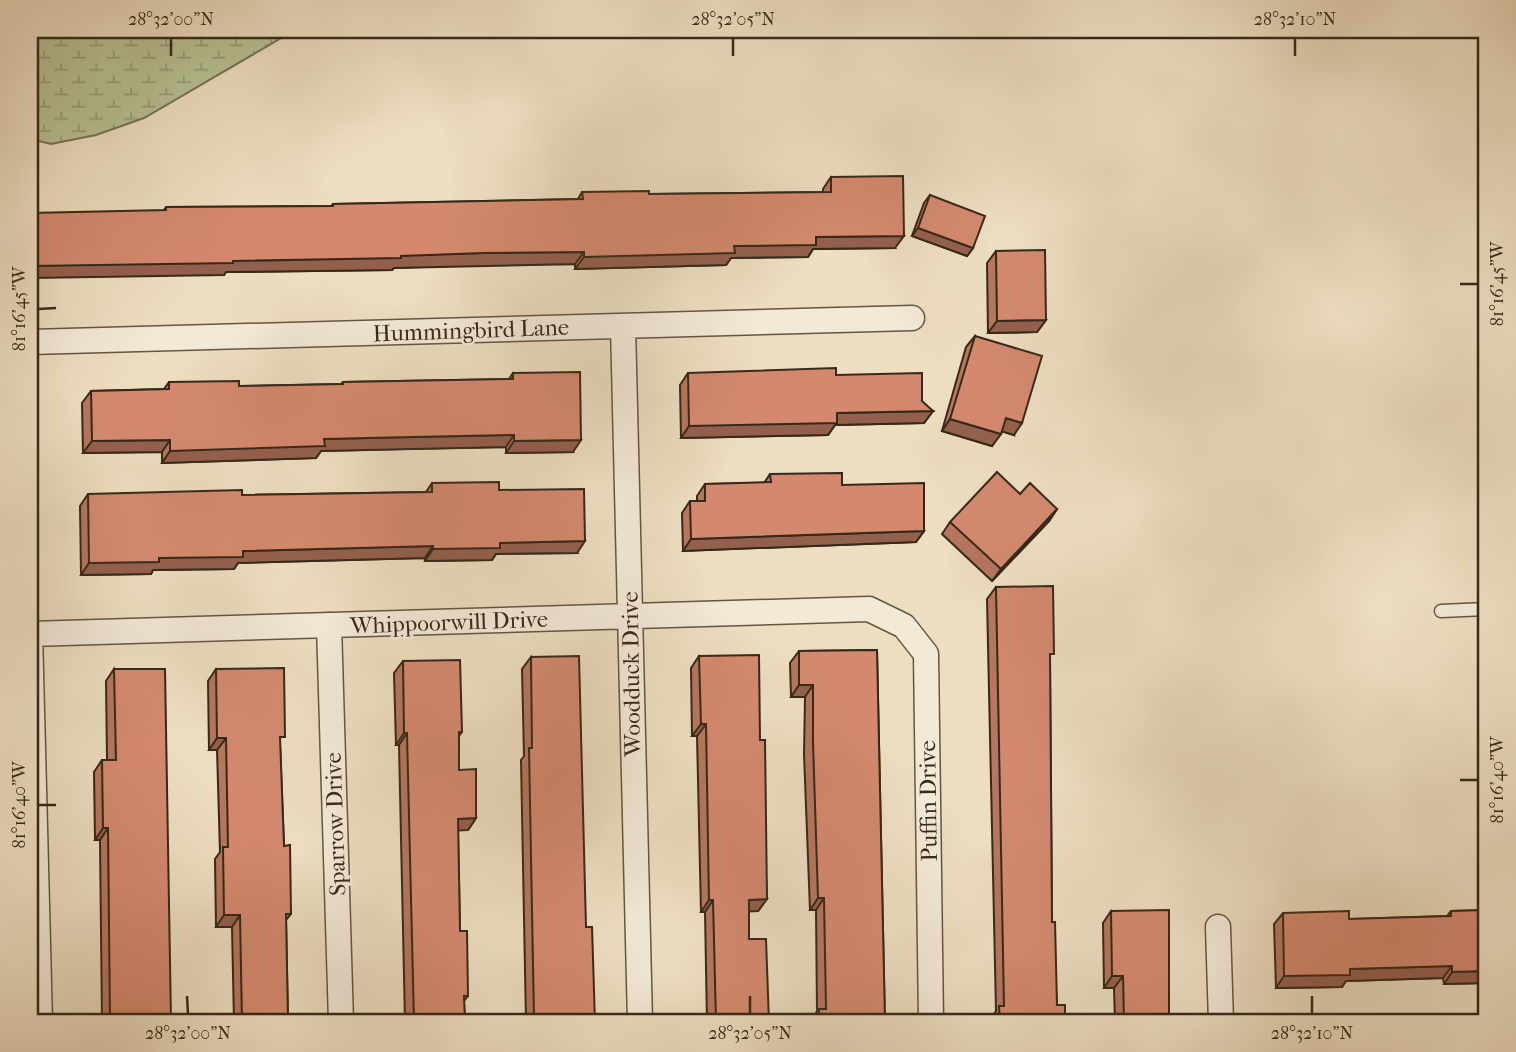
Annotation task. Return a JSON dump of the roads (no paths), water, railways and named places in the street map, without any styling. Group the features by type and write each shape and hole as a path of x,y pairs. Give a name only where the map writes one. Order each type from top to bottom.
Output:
{"street":[{"name":"Hummingbird Lane","path":"30,342 912,318"},
{"name":"Woodduck Drive","path":"623,326 640,1022"},
{"name":"Whippoorwill Drive","path":"30,633 869,609"},
{"name":"Puffin Drive","path":"869,609 905,626 926,653 932,1022"},
{"name":"Sparrow Drive","path":"329,625 341,1022"},
{"path":"30,633 40,1022"},
{"path":"1218,927 1221,1022"}],"lane":[{"path":"1441,611 1486,609"}]}
